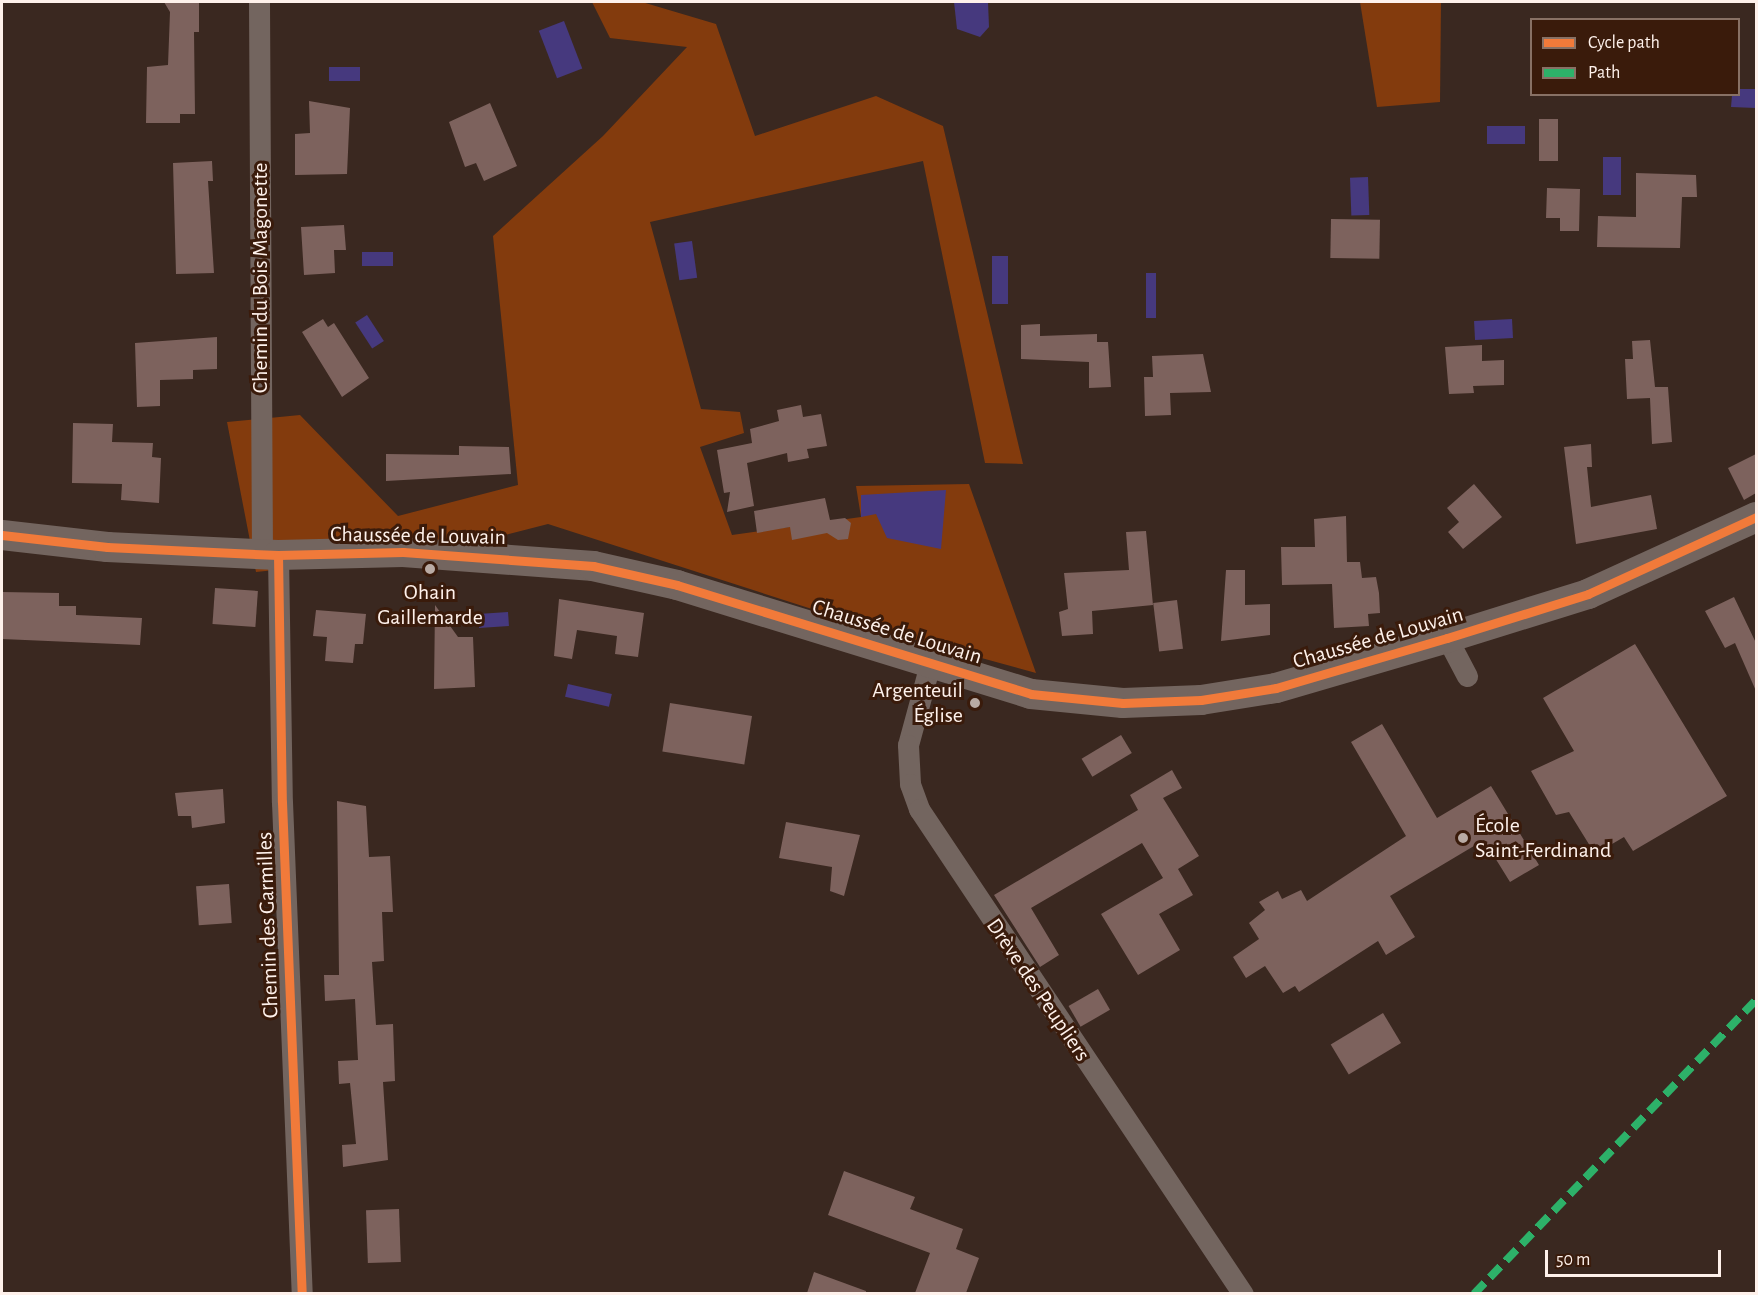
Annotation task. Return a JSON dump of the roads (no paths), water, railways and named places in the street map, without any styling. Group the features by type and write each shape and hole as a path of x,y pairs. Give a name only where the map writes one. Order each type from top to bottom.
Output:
{"main road":[{"name":"Chaussée de Louvain","path":"2,535 107,547 270,554 403,552 593,566 677,585 1031,694 1166,702 1276,688 1588,594 1756,517"}],"street":[{"name":"Chemin du Bois Magonette","path":"259,2 270,554"},
{"name":"Chemin des Garmilles","path":"270,554 302,1293"},
{"path":"1447,638 1467,676"},
{"name":"Drève des Peupliers","path":"930,664 908,745 910,784 919,809 1242,1293"}],"place":[{"name":"Ohain Gaillemarde","path":"430,569"},
{"name":"Argenteuil Église","path":"975,703"},
{"name":"École Saint-Ferdinand","path":"1463,838"}]}
